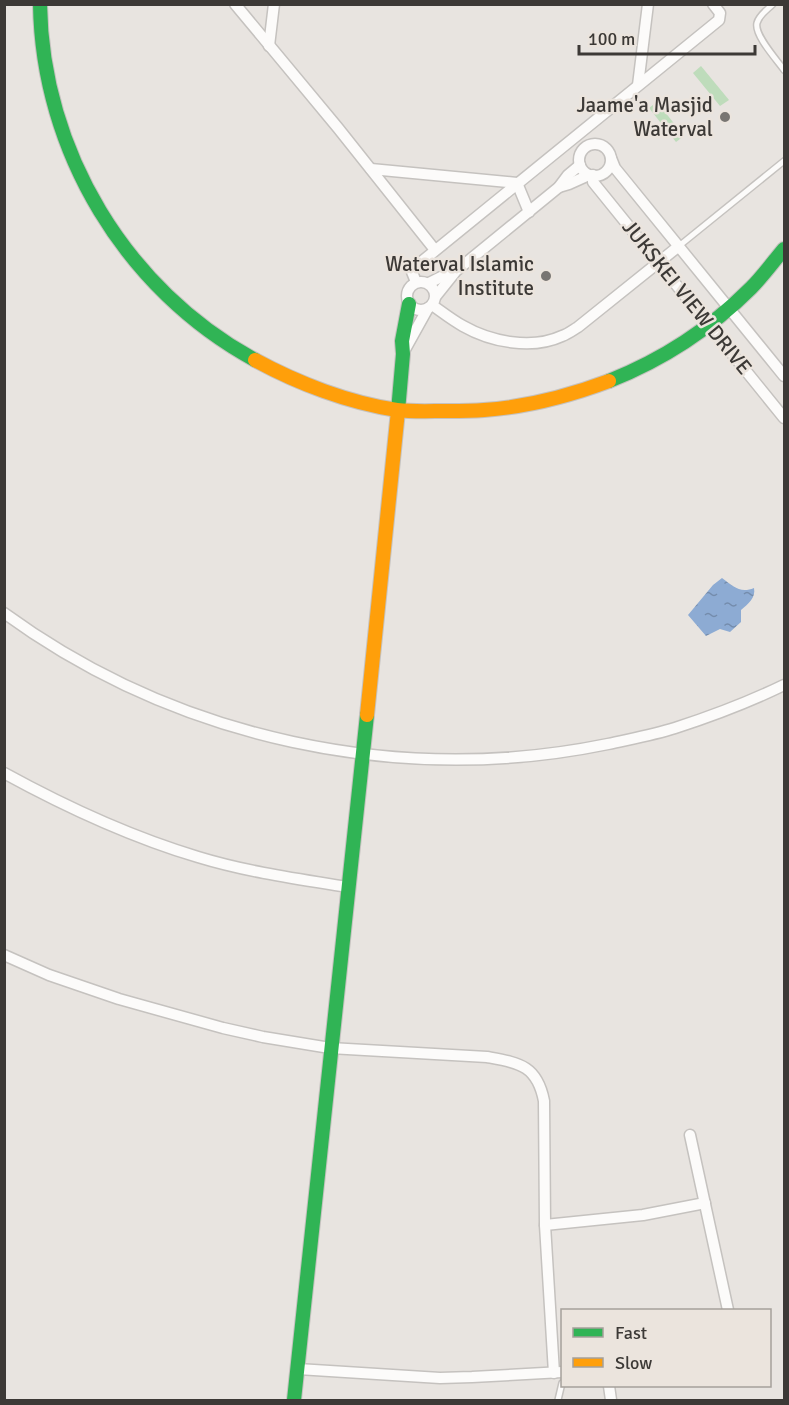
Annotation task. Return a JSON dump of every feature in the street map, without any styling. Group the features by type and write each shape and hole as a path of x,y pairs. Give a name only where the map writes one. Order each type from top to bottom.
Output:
{"street":[{"path":"40,4 42,45 47,77 65,141 79,174 100,212 128,252 175,305 220,339 266,368 322,391 398,410 448,412 537,404 567,396 596,387 651,363 681,345 730,308 760,278 784,249"},
{"path":"235,4 435,250"},
{"path":"269,46 274,4"},
{"path":"638,85 648,4"},
{"path":"416,282 412,272 415,267 719,20 720,13 713,4"},
{"path":"584,128 596,144"},
{"path":"566,143 580,161 582,169 591,175"},
{"path":"403,354 432,303 456,271 560,187 580,161 585,147 596,144 604,146 610,153 609,167 602,174 591,175 560,187"},
{"name":"JUKSKEI VIEW DRIVE","path":"611,158 615,168 784,376"},
{"path":"371,169 517,183"},
{"name":"JUKSKEI VIEW DRIVE","path":"591,175 593,182 784,418"},
{"path":"517,183 529,212"},
{"path":"432,303 463,326 494,339 532,343 548,340 562,336 578,327 679,246"},
{"path":"429,283 456,271"},
{"path":"294,1401 363,754 398,410 402,341 409,304 408,289 416,282 425,281 433,287 432,303 423,310 418,310 409,304"},
{"path":"4,613 29,631 101,673 171,705 220,723 301,744 363,754 415,759 469,760 523,757 577,750 673,729 745,703 784,685"},
{"path":"4,773 69,807 154,843 201,858 280,877 348,887"},
{"path":"4,955 50,975 138,1005 223,1028 330,1048 487,1057 512,1062 527,1068 537,1078 544,1101 545,1225 558,1372 440,1377 297,1369"},
{"path":"690,1135 728,1309"},
{"path":"545,1225 644,1215 705,1203"}],"lane":[{"path":"773,4 762,14 756,27 760,38 784,70"},
{"path":"679,246 784,161"}],"green space":[{"path":"701,66 729,100 720,106 693,73"},
{"path":"657,102 684,136 676,142 649,108"}],"water":[{"path":"722,578 741,590 754,588 754,595 741,610 741,622 730,632 720,629 706,636 688,615 713,585"}],"traffic: fast":[{"path":"40,4 45,59 56,112 75,163 100,211 131,255 167,296 209,331 255,360"},
{"path":"609,381 629,373 685,342 736,303 784,249"},
{"path":"398,411 402,341 409,304"},
{"path":"294,1400 367,715"}],"traffic: slow":[{"path":"255,360 288,377 342,397 379,407 409,411 500,409 563,396 609,381"},
{"path":"367,715 398,411"}],"place":[{"name":"Jaame'a Masjid Waterval","path":"725,117"},
{"name":"Waterval Islamic Institute","path":"546,276"}]}
